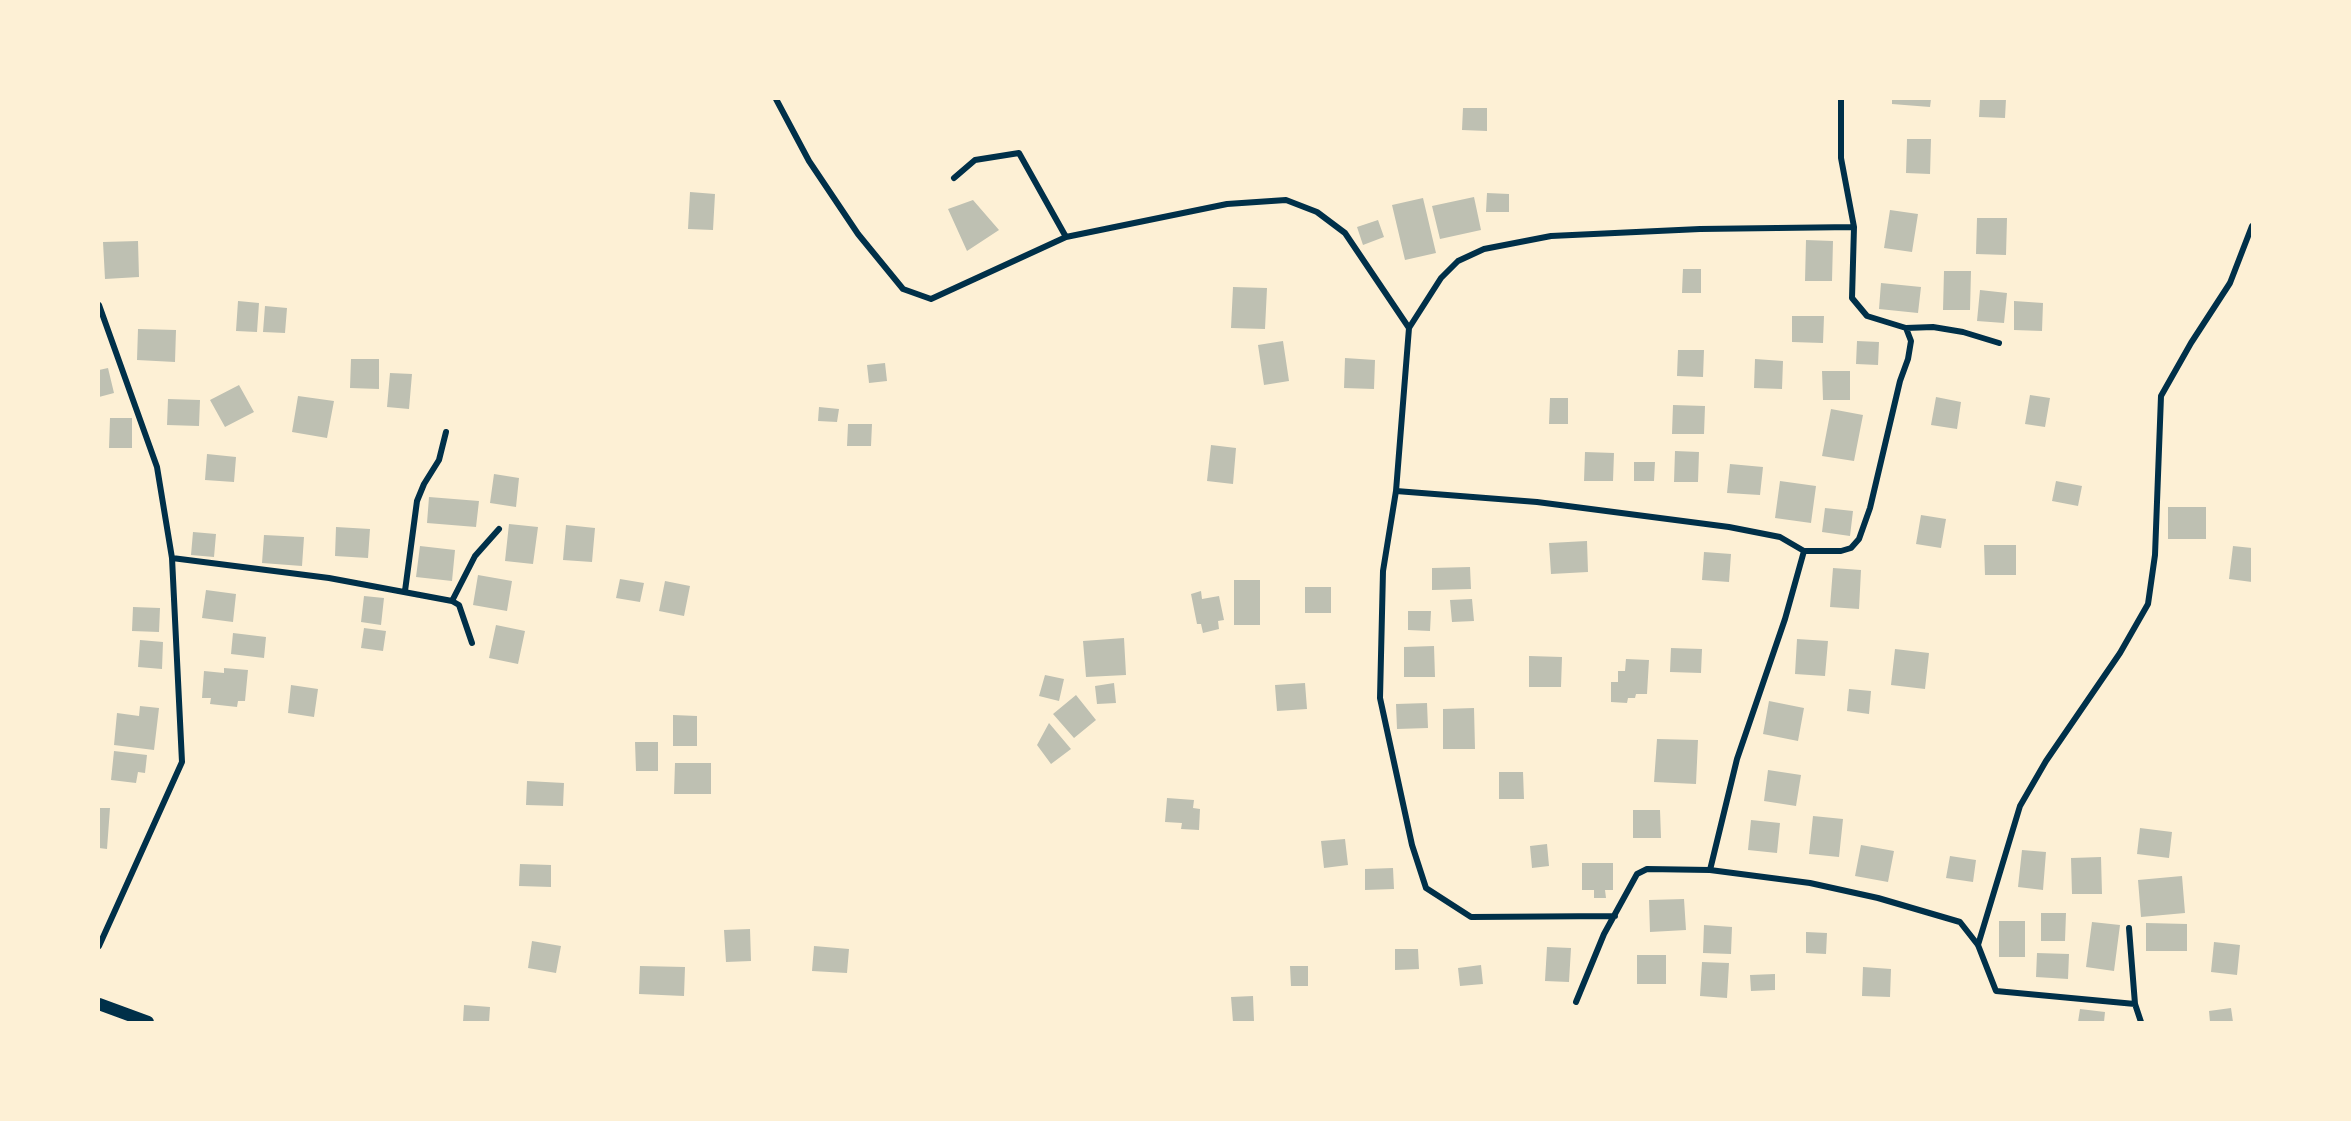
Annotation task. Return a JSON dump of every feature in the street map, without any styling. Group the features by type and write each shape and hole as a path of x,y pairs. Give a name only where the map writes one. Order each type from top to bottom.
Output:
{"main road":[{"path":"99,1004 148,1022"}],"street":[{"path":"776,99 809,160 858,234 903,289 931,299 1066,237 1227,204 1286,200 1317,212 1345,234 1409,328"},
{"path":"1841,99 1841,158 1854,227 1852,298 1867,316 1906,328 1933,327 1963,332 1999,343"},
{"path":"954,178 975,160 1019,153 1066,237"},
{"path":"1978,945 2020,806 2046,761 2120,653 2148,604 2155,555 2161,396 2191,343 2230,283 2252,226"},
{"path":"1615,916 1471,917 1426,888 1412,845 1380,698 1383,571 1396,491 1409,328 1441,278 1458,261 1484,249 1551,236 1767,227 1854,227"},
{"path":"99,305 157,467 172,558 182,762 99,946"},
{"path":"1396,491 1537,502 1729,527 1780,537 1804,551 1841,551 1851,548 1858,539 1870,508 1900,381 1908,359 1911,341 1906,328"},
{"path":"405,591 417,501 424,484 439,460 446,432"},
{"path":"452,601 475,556 499,529"},
{"path":"1710,870 1737,759 1785,619 1804,551"},
{"path":"172,558 329,578 452,601 459,605 472,643"},
{"path":"1576,1002 1604,934 1637,874 1647,869 1710,870 1810,883 1878,898 1960,922 1978,945 1996,991 2134,1004"},
{"path":"2129,928 2134,1004 2140,1022"}],"building":[{"path":"1892,99 1931,99 1930,107 1892,104"},
{"path":"1980,99 2006,99 2005,118 1979,117"},
{"path":"1463,108 1487,108 1487,131 1462,130"},
{"path":"1907,139 1931,139 1930,174 1906,173"},
{"path":"690,192 715,194 713,230 688,229"},
{"path":"1487,193 1509,194 1509,212 1486,212"},
{"path":"1474,197 1481,230 1440,239 1432,206"},
{"path":"1423,198 1436,253 1405,260 1392,205"},
{"path":"973,200 999,230 967,251 948,209"},
{"path":"1890,210 1918,214 1912,252 1884,248"},
{"path":"1977,218 2007,218 2006,255 1976,254"},
{"path":"1378,220 1384,237 1363,245 1357,227"},
{"path":"1806,240 1833,241 1832,281 1805,281"},
{"path":"138,241 139,277 105,279 103,242"},
{"path":"1683,269 1701,269 1701,293 1682,293"},
{"path":"1944,271 1971,271 1970,310 1943,310"},
{"path":"1881,283 1921,287 1918,313 1879,309"},
{"path":"1233,287 1267,288 1265,329 1231,328"},
{"path":"1980,290 2007,293 2004,323 1977,321"},
{"path":"238,301 259,303 257,332 236,331"},
{"path":"2014,301 2043,303 2042,331 2014,330"},
{"path":"265,306 287,308 285,333 263,332"},
{"path":"1792,316 1824,316 1823,343 1792,342"},
{"path":"138,329 176,330 175,362 137,360"},
{"path":"1283,341 1289,381 1264,385 1258,345"},
{"path":"1857,341 1879,342 1878,365 1856,364"},
{"path":"1678,350 1704,350 1703,377 1677,376"},
{"path":"1345,358 1375,360 1374,389 1344,388"},
{"path":"351,359 379,359 379,389 350,388"},
{"path":"1755,359 1783,361 1782,389 1754,388"},
{"path":"885,363 887,381 869,383 867,365"},
{"path":"108,368 114,393 99,397 99,370"},
{"path":"1822,371 1850,371 1850,400 1823,400"},
{"path":"390,373 412,374 409,409 387,407"},
{"path":"239,385 254,412 225,427 210,400"},
{"path":"2030,395 2050,398 2045,427 2025,424"},
{"path":"298,396 334,401 327,438 292,432"},
{"path":"1936,397 1961,402 1957,429 1931,425"},
{"path":"1550,398 1568,398 1568,424 1549,424"},
{"path":"168,399 200,400 199,426 167,425"},
{"path":"1673,405 1705,406 1704,434 1672,434"},
{"path":"819,407 839,409 837,422 818,421"},
{"path":"1831,409 1863,415 1854,461 1822,456"},
{"path":"110,418 132,418 132,448 109,448"},
{"path":"848,424 872,424 871,446 847,446"},
{"path":"1211,445 1236,448 1233,484 1207,481"},
{"path":"1675,451 1699,452 1698,482 1674,482"},
{"path":"1585,452 1614,453 1613,481 1584,481"},
{"path":"207,454 236,457 234,482 205,480"},
{"path":"1634,462 1655,462 1654,481 1634,481"},
{"path":"1730,464 1763,467 1760,495 1727,493"},
{"path":"494,474 519,478 516,507 490,503"},
{"path":"1780,481 1816,486 1811,523 1775,518"},
{"path":"2056,481 2082,486 2078,506 2052,501"},
{"path":"429,497 479,501 476,527 427,523"},
{"path":"2168,507 2206,507 2206,539 2168,539"},
{"path":"1825,508 1853,511 1850,536 1822,532"},
{"path":"1921,515 1946,519 1941,548 1916,544"},
{"path":"509,524 538,527 533,564 505,561"},
{"path":"566,525 595,528 592,562 563,560"},
{"path":"336,527 370,529 368,558 335,556"},
{"path":"193,532 216,534 214,557 191,555"},
{"path":"264,535 304,537 302,566 262,563"},
{"path":"1587,541 1588,572 1551,574 1549,543"},
{"path":"1984,545 2016,545 2016,575 1985,575"},
{"path":"420,546 455,550 452,581 416,577"},
{"path":"2233,546 2252,548 2252,582 2229,579"},
{"path":"1704,552 1731,554 1729,582 1702,580"},
{"path":"1470,567 1471,589 1432,590 1432,568"},
{"path":"1833,568 1861,570 1859,609 1830,607"},
{"path":"478,575 512,581 507,611 473,605"},
{"path":"620,579 644,583 640,602 616,598"},
{"path":"1234,580 1260,580 1260,625 1234,625"},
{"path":"665,581 690,586 684,616 659,611"},
{"path":"1305,587 1331,587 1331,613 1305,613"},
{"path":"206,590 236,594 233,622 202,618"},
{"path":"1201,591 1202,599 1219,596 1224,620 1218,621 1219,629 1203,633 1201,624 1197,624 1191,594"},
{"path":"364,596 384,598 381,625 361,622"},
{"path":"1472,599 1474,621 1452,622 1450,600"},
{"path":"133,607 160,608 159,632 132,631"},
{"path":"1408,611 1431,611 1430,631 1408,630"},
{"path":"496,625 525,631 518,664 489,658"},
{"path":"364,628 386,631 383,651 361,648"},
{"path":"233,633 266,637 264,658 231,654"},
{"path":"1124,638 1126,675 1086,677 1083,641"},
{"path":"1797,639 1828,641 1825,676 1795,674"},
{"path":"140,640 163,642 162,669 138,667"},
{"path":"1434,646 1435,677 1404,677 1404,647"},
{"path":"1671,648 1702,649 1701,673 1670,672"},
{"path":"1895,649 1929,653 1925,689 1891,685"},
{"path":"1529,656 1562,657 1561,687 1529,687"},
{"path":"1626,659 1649,660 1647,694 1636,694 1635,698 1628,698 1627,703 1611,702 1611,682 1618,682 1618,671 1625,671"},
{"path":"224,668 248,670 245,701 238,701 237,707 210,704 211,698 202,698 204,671 224,673"},
{"path":"1045,675 1064,679 1059,701 1039,696"},
{"path":"1114,683 1116,703 1097,704 1095,686"},
{"path":"1305,683 1307,709 1277,711 1275,685"},
{"path":"291,685 318,689 314,717 288,713"},
{"path":"1849,689 1871,691 1869,714 1847,711"},
{"path":"1076,695 1096,720 1074,738 1053,714"},
{"path":"1769,701 1804,708 1798,741 1763,734"},
{"path":"1427,703 1428,728 1397,729 1396,704"},
{"path":"140,706 159,708 154,750 114,745 117,713 139,716"},
{"path":"1474,708 1475,749 1443,749 1443,709"},
{"path":"673,715 697,716 697,746 673,746"},
{"path":"1049,723 1071,749 1051,764 1037,745"},
{"path":"1657,739 1698,740 1696,784 1654,782"},
{"path":"635,742 658,742 658,771 636,771"},
{"path":"114,751 147,755 145,773 138,772 136,783 111,780"},
{"path":"675,763 711,763 711,794 674,794"},
{"path":"1768,770 1801,775 1796,806 1764,801"},
{"path":"1499,772 1523,772 1524,799 1499,799"},
{"path":"527,781 564,783 563,806 526,805"},
{"path":"1167,798 1194,800 1193,808 1200,809 1199,830 1181,829 1182,823 1165,822"},
{"path":"99,808 110,808 107,849 99,848"},
{"path":"1633,810 1660,810 1661,838 1633,838"},
{"path":"1813,816 1843,819 1839,857 1809,854"},
{"path":"1751,820 1780,823 1777,853 1748,850"},
{"path":"2140,828 2172,832 2169,858 2137,854"},
{"path":"1345,839 1348,865 1324,868 1321,841"},
{"path":"1547,844 1549,866 1532,868 1530,846"},
{"path":"1861,845 1894,851 1888,882 1855,876"},
{"path":"2022,850 2046,852 2043,890 2018,887"},
{"path":"1950,856 1976,860 1973,882 1946,878"},
{"path":"2101,857 2102,894 2072,894 2071,858"},
{"path":"1582,863 1613,863 1613,890 1605,890 1606,898 1594,898 1594,890 1582,890"},
{"path":"520,864 551,865 551,887 519,886"},
{"path":"1393,868 1394,889 1365,890 1365,869"},
{"path":"2182,876 2185,913 2141,917 2138,880"},
{"path":"1684,899 1686,930 1650,932 1649,900"},
{"path":"2041,913 2066,913 2065,941 2041,941"},
{"path":"1999,921 2025,921 2025,957 1999,957"},
{"path":"2092,922 2120,925 2114,971 2086,967"},
{"path":"2146,923 2187,924 2187,951 2146,951"},
{"path":"1704,925 1732,927 1731,954 1703,953"},
{"path":"750,929 751,961 726,962 724,930"},
{"path":"1806,932 1827,933 1826,954 1806,953"},
{"path":"532,941 561,946 556,973 528,968"},
{"path":"2214,942 2240,945 2237,975 2211,972"},
{"path":"814,946 849,949 847,973 812,971"},
{"path":"1547,947 1571,948 1569,982 1545,981"},
{"path":"1395,949 1418,949 1419,969 1395,970"},
{"path":"2037,953 2069,954 2068,979 2036,977"},
{"path":"1637,955 1666,955 1666,984 1637,984"},
{"path":"1702,962 1729,963 1727,998 1700,996"},
{"path":"1481,965 1483,984 1460,986 1458,968"},
{"path":"640,966 685,967 684,996 639,994"},
{"path":"1290,966 1308,966 1308,986 1291,986"},
{"path":"1863,967 1891,969 1890,997 1862,996"},
{"path":"1775,974 1775,990 1751,991 1750,975"},
{"path":"1253,996 1254,1021 1233,1022 1231,997"},
{"path":"464,1005 490,1007 489,1022 463,1022"},
{"path":"2231,1008 2233,1022 2210,1022 2209,1011"},
{"path":"2080,1009 2105,1012 2104,1022 2078,1022"}]}
